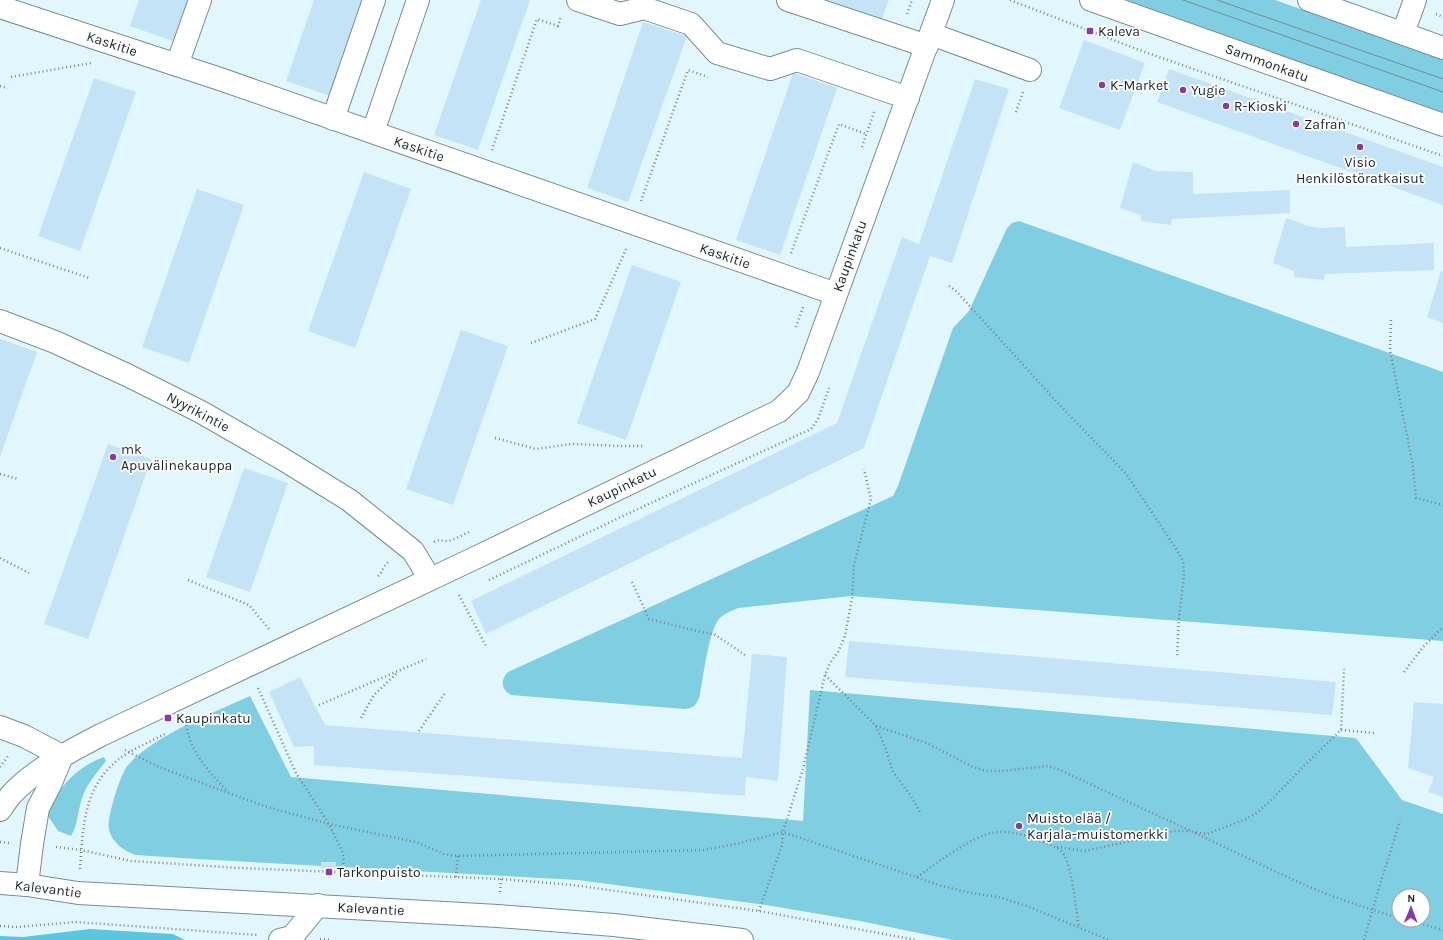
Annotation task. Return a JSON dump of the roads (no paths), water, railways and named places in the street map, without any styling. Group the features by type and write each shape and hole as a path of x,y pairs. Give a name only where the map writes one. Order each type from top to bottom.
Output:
{"street":[{"path":"177,65 200,0"},
{"path":"333,118 374,0"},
{"path":"373,132 418,0"},
{"path":"578,0 620,14 644,8 691,24 717,52 770,69 797,60 908,98"},
{"path":"788,0 900,37 929,40 1030,70"},
{"name":"Kaupinkatu","path":"0,810 11,794 30,778 62,756 101,735 779,411 798,393 808,372 943,0"},
{"name":"Sammonkatu","path":"1091,0 1443,125"},
{"path":"1309,0 1443,48"},
{"path":"1403,33 1414,0"},
{"name":"Kaskitie","path":"15,7 177,65 836,294"},
{"name":"Nyyrikintie","path":"0,320 55,342 127,375 220,423 281,458 349,500 413,551 430,579"},
{"path":"0,727 24,736 62,756 50,785 38,808 27,885"},
{"name":"Kalevantie","path":"0,883 27,885 78,893 498,916 614,925 742,940"},
{"path":"286,939 318,906"}],"tram line":[{"path":"1183,0 1443,92"},
{"path":"1217,0 1443,79"}],"place":[{"name":"Kaleva","path":"1090,31"},
{"name":"K-Market","path":"1102,85"},
{"name":"Yugie","path":"1183,90"},
{"name":"R-Kioski","path":"1226,106"},
{"name":"Zafran","path":"1296,124"},
{"name":"Visio Henkilöstöratkaisut","path":"1360,147"},
{"name":"mk Apuvälinekauppa","path":"113,457"},
{"name":"Kaupinkatu","path":"168,718"},
{"name":"Muisto elää / Karjala-muistomerkki","path":"1019,826"},
{"name":"Tarkonpuisto","path":"329,872"}]}
